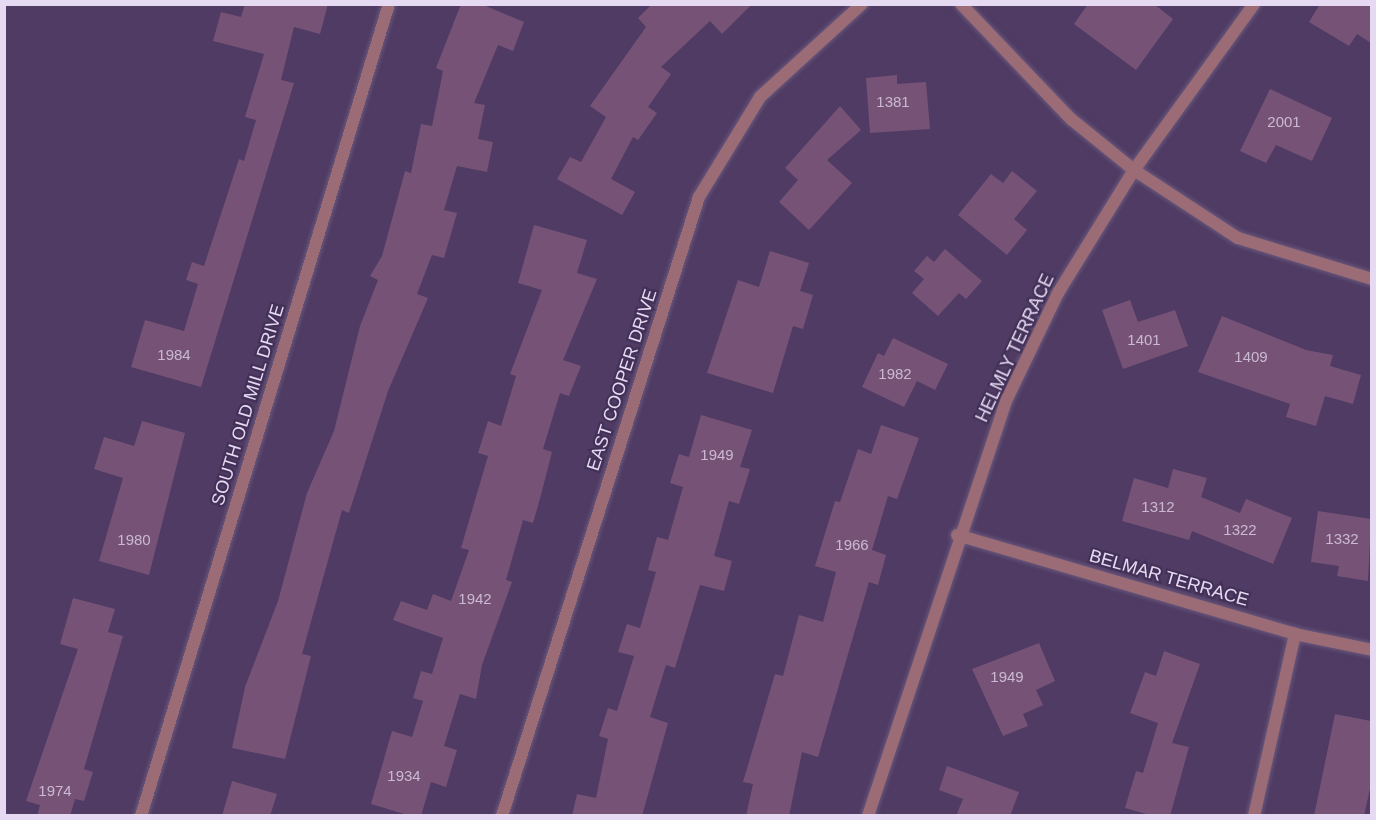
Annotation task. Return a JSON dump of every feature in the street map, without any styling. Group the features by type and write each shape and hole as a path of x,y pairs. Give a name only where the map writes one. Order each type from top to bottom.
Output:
{"street":[{"name":"SOUTH OLD MILL DRIVE","path":"141,816 389,4"},
{"name":"EAST COOPER DRIVE","path":"502,816 699,197 760,97 862,4"},
{"path":"961,4 1071,119 1134,170 1238,238 1371,279"},
{"name":"HELMLY TERRACE","path":"868,816 957,535 1007,399 1053,303 1134,170 1254,4"},
{"name":"BELMAR TERRACE","path":"957,535 1295,634 1371,650"},
{"path":"1254,816 1295,634"}],"building":[{"path":"245,4 328,4 320,34 294,27 281,80 294,83 201,387 131,367 145,320 184,331 198,284 186,280 192,262 204,266 239,159 244,161 256,120 245,117 264,54 213,41 221,12 241,17"},
{"path":"461,4 481,4 524,22 513,51 498,45 474,103 485,105 478,139 493,142 487,172 457,166 444,210 457,213 444,258 432,255 417,294 428,298 388,391 349,513 342,510 302,654 311,656 285,759 232,748 245,687 278,601 307,493 334,431 360,326 378,280 370,276 382,256 405,171 411,173 421,124 432,126 443,71 436,68"},
{"path":"652,4 752,4 722,34 710,21 661,67 671,74 648,107 657,113 638,140 633,137 611,179 635,192 622,215 557,179 570,157 581,162 606,117 590,106 646,27 638,18"},
{"path":"1088,4 1154,4 1173,19 1136,70 1074,24"},
{"path":"1320,4 1371,4 1371,43 1357,34 1349,46 1309,22"},
{"path":"897,75 897,84 926,82 930,129 870,133 866,78"},
{"path":"1270,89 1332,118 1312,161 1276,145 1266,163 1240,151"},
{"path":"840,106 861,130 827,160 852,183 809,230 779,202 798,180 785,168"},
{"path":"1012,171 1037,191 1014,219 1027,230 1007,255 958,215 991,174 1003,183"},
{"path":"534,225 587,240 577,273 597,279 563,360 581,366 569,396 560,393 543,449 552,452 541,495 533,523 523,520 506,580 512,582 482,665 476,699 460,694 444,746 457,750 446,787 431,782 421,816 411,816 371,804 392,731 412,737 423,701 413,698 421,671 432,674 443,638 393,620 401,601 427,610 433,594 451,601 469,550 461,548 488,456 478,453 488,421 501,426 516,376 510,374 542,290 518,283"},
{"path":"945,249 982,281 966,299 959,293 938,316 912,293 924,279 914,271 927,256 934,262"},
{"path":"770,251 809,263 800,291 813,295 803,329 793,326 773,393 707,373 738,280 759,287"},
{"path":"1130,300 1138,322 1175,310 1188,346 1123,369 1102,310"},
{"path":"1222,316 1306,350 1333,355 1330,366 1361,375 1353,404 1325,396 1316,426 1286,417 1290,404 1198,372"},
{"path":"893,338 948,364 935,390 917,381 904,407 862,387 878,353 884,356"},
{"path":"701,415 752,430 740,467 750,469 739,504 729,501 714,556 732,561 724,591 700,585 675,668 666,665 650,717 668,723 642,816 572,816 577,794 596,798 608,739 599,736 608,708 617,711 634,656 618,652 627,624 640,628 656,572 648,570 657,537 668,540 683,487 670,483 679,454 689,457"},
{"path":"142,421 185,433 149,575 99,561 123,478 94,469 104,437 134,446"},
{"path":"881,425 919,438 897,499 888,496 872,550 886,555 878,585 869,582 818,757 802,752 789,816 746,816 753,784 743,782 775,674 783,676 799,615 823,622 836,572 815,566 835,501 840,502 858,449 871,454"},
{"path":"1173,469 1207,478 1201,497 1240,513 1246,499 1292,518 1273,564 1192,531 1189,540 1122,521 1134,478 1168,488"},
{"path":"1318,511 1371,519 1368,581 1337,576 1339,566 1311,562"},
{"path":"73,598 115,609 108,632 123,636 84,769 93,772 84,801 75,799 70,816 37,816 40,805 26,801 78,649 60,644"},
{"path":"1039,643 1055,681 1036,690 1043,705 1023,714 1028,726 1003,736 972,669"},
{"path":"1164,651 1200,664 1172,743 1189,747 1170,816 1153,816 1125,808 1136,771 1143,773 1158,723 1130,713 1145,672 1156,676"},
{"path":"1335,714 1371,721 1371,784 1364,816 1314,816"},
{"path":"947,766 1019,792 1010,816 956,816 963,799 939,790"},
{"path":"232,781 277,794 270,816 222,816"}]}
